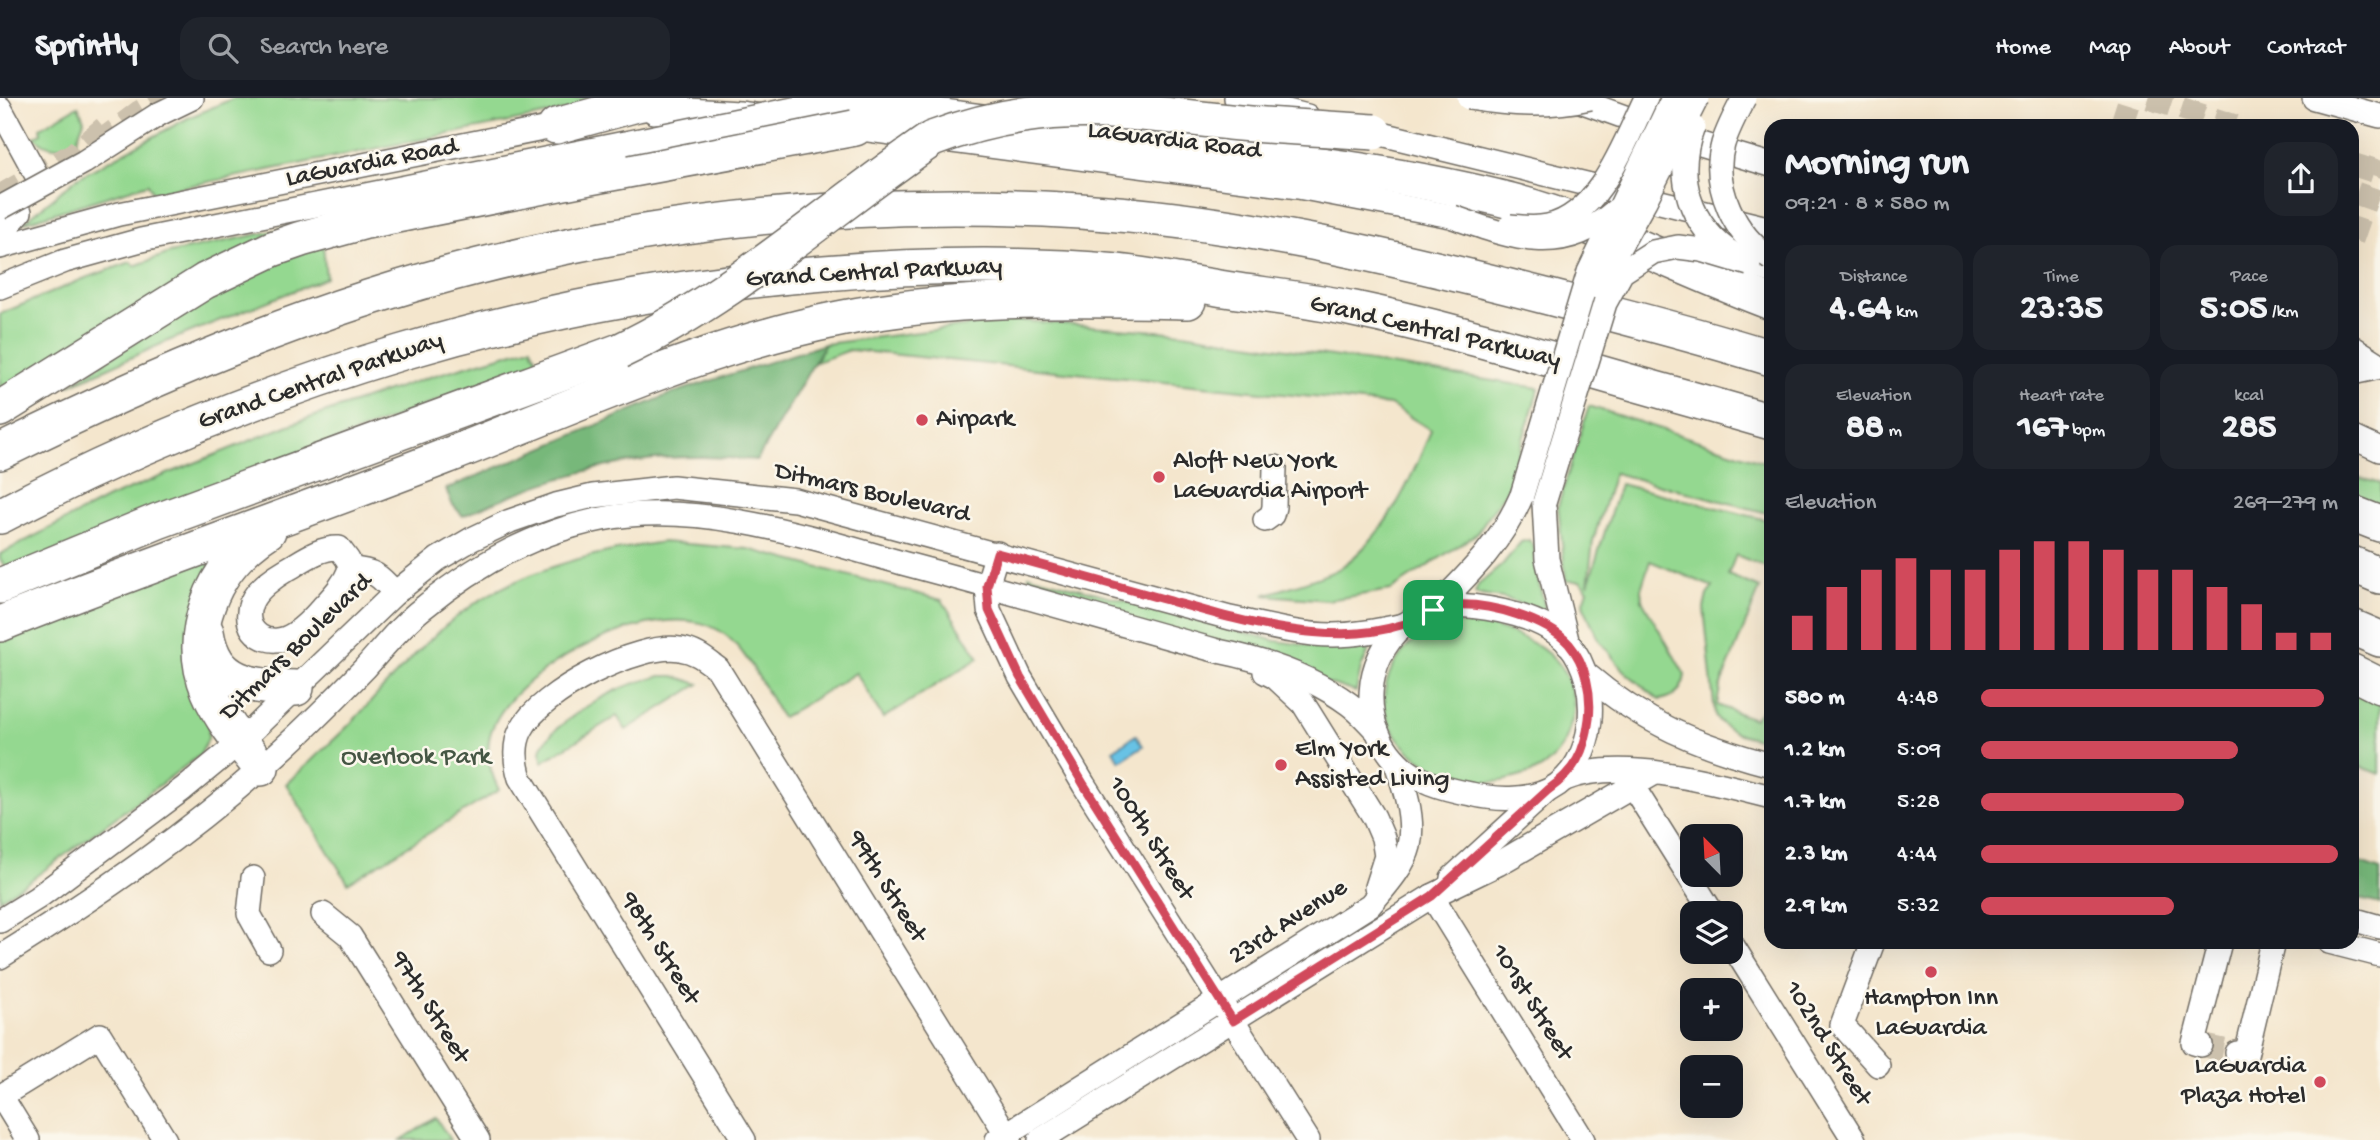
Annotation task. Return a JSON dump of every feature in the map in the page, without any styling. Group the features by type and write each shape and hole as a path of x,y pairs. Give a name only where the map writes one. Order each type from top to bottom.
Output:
{"highway":[{"path":"556,126 637,104 672,98"},
{"path":"809,98 926,116 1366,172 1471,191 1576,221 1692,272 1764,299"},
{"path":"0,586 158,520 620,351 671,325 723,293 932,139 951,128 998,111 1044,103 1088,103 1229,122 1374,132"},
{"path":"0,409 205,281 261,254 301,239 377,219 584,177 852,113"},
{"path":"0,452 133,388 203,359 338,309 431,280 477,267 603,240 742,219 821,211 958,208 1083,211 1152,217 1284,236 1448,271 1764,356"},
{"name":"Grand Central Parkway","path":"0,516 159,440 280,392 348,368 512,321 663,292 863,270 1041,267 1122,273 1349,308 1465,335 1764,420"},
{"path":"0,624 701,358 769,336 841,318 946,306 1086,300 1229,302 1349,308"},
{"path":"250,755 216,706 199,661 199,639 206,609 225,570 253,540 284,523 406,472"},
{"path":"2359,567 2380,576"},
{"path":"206,609 209,645 217,662 229,674 244,684 296,688"},
{"path":"2359,630 2380,639"},
{"path":"2359,676 2380,686"}],"street":[{"path":"0,234 10,210 159,114 192,98"},
{"name":"LaGuardia Road","path":"1236,98 1764,227"},
{"path":"1469,98 1529,105 1590,98"},
{"path":"1573,98 1694,142 1764,163"},
{"path":"1453,217 1528,228 1550,226 1570,217 1587,204 1602,183 1646,98"},
{"path":"1673,98 1589,272 1577,308 1533,499 1569,644 1586,674 1610,695 1666,729 1720,752 1764,763"},
{"path":"1569,342 1697,98"},
{"path":"1705,98 1686,150 1685,179 1688,197 1698,221 1710,236 1725,249 1764,265"},
{"path":"1744,98 1724,142 1721,178 1727,204 1739,228 1757,248 1764,265"},
{"path":"2314,98 2380,116"},
{"path":"0,108 36,174"},
{"name":"LaGuardia Road","path":"0,247 119,214 556,126 688,110 852,113 1453,217"},
{"name":"LaGuardia Road","path":"0,287 65,261 141,240 625,143 852,113"},
{"path":"1453,217 1525,240 1550,240 1587,230 1618,208"},
{"path":"1433,610 1490,551 1507,525 1533,499 1605,303 1622,272 1653,252 1678,247 1764,265"},
{"path":"2359,351 2380,366"},
{"path":"2359,371 2380,366"},
{"path":"2359,441 2380,452"},
{"path":"2359,448 2380,452"},
{"path":"1265,520 1272,515 1274,507 1275,467"},
{"name":"Ditmars Boulevard","path":"0,957 52,925 176,837 250,755 296,688 394,593 438,559 472,539 555,505 593,496 635,489 673,487 795,500 1230,618 1332,635 1404,625"},
{"name":"Ditmars Boulevard","path":"0,921 37,898 183,789 250,755 321,713 418,611 457,581 499,555 552,533 603,519 655,515 721,518 797,534 1217,651 1253,658 1315,685 1352,705 1377,731"},
{"path":"328,548 339,548 348,560 350,569 343,584 328,602 293,635 276,641 265,640 252,630 248,621 252,601 281,573 328,548"},
{"name":"100th Street","path":"997,553 987,586 992,618 1020,677 1084,785 1308,1140"},
{"path":"350,569 368,570 382,578 394,593"},
{"path":"1569,644 1538,624 1502,610 1456,605 1433,610 1404,625 1387,644 1377,663 1371,684 1370,705 1377,731 1395,760 1412,774 1432,784 1483,797 1505,799 1557,784 1582,772 1628,779 1705,901"},
{"name":"98th Street","path":"718,669 700,655 669,648 622,659 598,669 562,691 531,717 516,744 516,763 520,778 744,1140"},
{"path":"1217,651 1275,677 1303,703 1367,806 1383,838 1386,856 1370,905"},
{"name":"99th Street","path":"718,669 1004,1138"},
{"path":"1557,784 1577,761 1586,740 1590,716 1586,674"},
{"name":"23rd Avenue","path":"1004,1138 1370,905 1401,864 1409,846 1407,802 1395,760"},
{"name":"23rd Avenue","path":"1040,1140 1432,896 1498,864 1628,779 1653,774 1689,778 1764,795"},
{"name":"23rd Avenue","path":"1432,896 1557,784"},
{"path":"253,878 249,915 269,950"},
{"name":"101st Street","path":"1432,896 1583,1140"},
{"name":"97th Street","path":"323,914 351,936 478,1140"},
{"path":"2359,921 2380,927"},
{"path":"1870,949 1842,1025 1878,1065"},
{"path":"2201,1045 2194,1043 2218,949"},
{"path":"2237,1053 2246,1055 2271,949"},
{"path":"2356,949 2380,955"},
{"name":"102nd Street","path":"1743,962 1854,1140"},
{"path":"28,1140 2,1096 100,1035 161,1138"}],"green space":[{"path":"234,98 629,98 153,193 148,184 23,223 77,178 188,118"},
{"path":"78,106 84,120 76,142 54,147 34,137 41,133 40,128"},
{"path":"290,224 0,392 0,314 131,262 134,266 170,253 278,230"},
{"path":"323,243 326,278 168,341 68,386 215,289"},
{"path":"1013,320 1183,333 1539,388 1507,490 1476,534 1391,590 1328,600 1264,595 1315,579 1340,568 1356,555 1384,524 1406,488 1431,430 1390,405 850,350 814,363 825,344"},
{"path":"825,344 757,460 703,457 641,460 550,481 463,516 452,504 446,489 670,394"},
{"path":"531,347 538,361 7,570 0,559 0,554 108,498 289,425 429,377"},
{"path":"1589,406 1764,462 1764,512 1614,473 1593,541 1588,585 1620,484 1764,519 1764,566 1736,555 1728,575 1760,588 1720,687 1717,705 1754,719 1764,707 1764,740 1732,731 1715,715 1704,608 1707,595 1713,587 1650,561 1641,589 1642,600 1685,675 1677,692 1659,700 1623,670 1599,640 1583,605 1588,590 1580,581 1566,581 1558,506"},
{"path":"2359,477 2380,484 2380,508 2359,500"},
{"path":"1529,540 1534,547 1536,572 1545,607 1543,613 1510,600 1475,593 1478,585 1502,565 1521,542"},
{"name":"Overlook Park","path":"663,542 748,549 942,600 979,658 883,718 856,673 782,718 747,659 720,631 694,622 662,622 628,629 592,642 558,661 529,682 506,705 492,729 488,745 490,767 499,790 348,883 286,784 349,725 432,637 490,594 532,574 596,554"},
{"path":"210,555 209,721 208,739 200,755 31,880 0,899 0,639"},
{"path":"1029,575 1276,641 1319,647 1363,644 1369,650 1361,668 1356,692 1026,588"},
{"path":"1478,623 1512,633 1542,649 1564,673 1571,688 1574,707 1566,739 1550,761 1534,772 1496,782 1472,781 1449,775 1428,765 1396,735 1387,717 1384,697 1389,676 1402,653 1415,640 1441,625"},
{"name":"Overlook Park","path":"661,676 674,676 699,684 626,730 617,716 542,762 541,751 544,743 572,717 619,689"},
{"path":"2359,693 2380,702 2380,774 2359,766"},
{"path":"2359,862 2380,870 2380,904 2359,899"},
{"path":"436,1118 450,1140 401,1140"}],"water":[{"path":"1136,735 1143,746 1120,761 1113,750"}],"tunnel":[{"path":"97,144 139,112 163,98"},
{"path":"2123,119 2130,98"},
{"path":"2149,98 2214,119"},
{"path":"0,196 73,154 105,127"},
{"path":"2359,220 2380,160"},
{"path":"2359,166 2376,172"},
{"path":"2201,1045 2237,1053"}],"place":[{"name":"Airpark","path":"922,420"},
{"name":"Aloft New York LaGuardia Airport","path":"1159,477"},
{"name":"Elm York Assisted Living","path":"1281,765"},
{"name":"Hampton Inn LaGuardia","path":"1931,972"},
{"name":"LaGuardia Plaza Hotel","path":"2320,1082"}],"route":[{"path":"997,553 1230,618 1284,629 1332,635 1376,631 1404,625 1433,610 1456,605 1502,610 1526,618 1569,644 1586,674 1589,695 1590,716 1586,740 1577,761 1565,779 1548,790 1432,896 1233,1021 1084,785 1020,677 989,610 987,586 997,553"}]}
